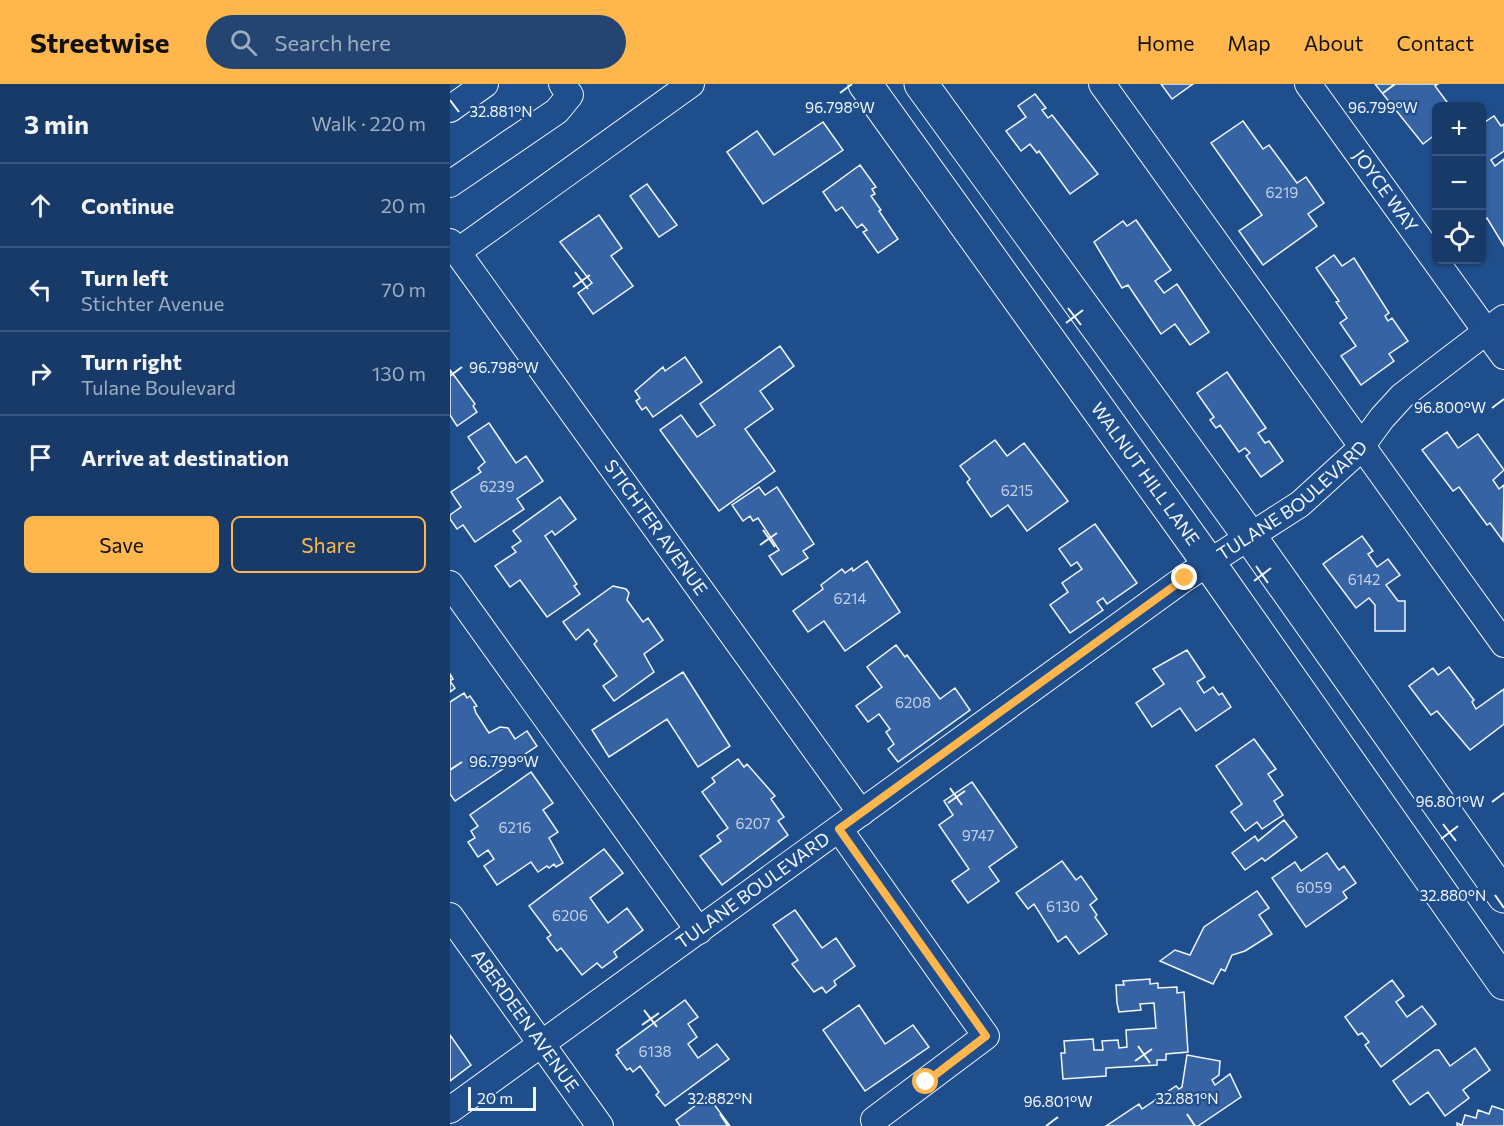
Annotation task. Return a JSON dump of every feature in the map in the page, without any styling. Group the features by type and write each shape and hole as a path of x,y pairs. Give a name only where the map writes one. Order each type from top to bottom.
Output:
{"main road":[{"name":"WALNUT HILL LANE","path":"865,84 1208,562 1439,895 1504,983"},
{"path":"921,84 1250,537 1504,897"},
{"path":"1439,895 1482,866"}],"street":[{"path":"450,110 485,84"},
{"path":"453,247 691,84"},
{"path":"1102,84 1504,644"},
{"name":"JOYCE WAY","path":"1308,84 1495,324 1504,356"},
{"path":"450,184 557,111 572,88"},
{"name":"STICHTER AVENUE","path":"453,247 861,813"},
{"name":"TULANE BOULEVARD","path":"450,1110 1208,562 1299,504 1361,447 1382,418 1402,396 1495,324"},
{"path":"450,584 699,931"},
{"path":"839,829 986,1036 874,1120"},
{"name":"ABERDEEN AVENUE","path":"450,916 600,1126"}],"building":[{"path":"1161,84 1193,84 1172,99"},
{"path":"1375,84 1438,84 1435,86 1447,102 1432,102 1432,137 1423,144"},
{"path":"1035,94 1046,108 1042,110 1048,118 1052,115 1098,174 1070,194 1039,151 1037,153 1030,144 1021,151 1006,131 1026,117 1018,106"},
{"path":"1494,116 1501,126 1504,124 1504,151 1491,160 1495,166 1504,159 1504,246 1486,219 1486,121"},
{"path":"1243,121 1263,149 1269,145 1297,183 1306,177 1324,203 1308,214 1317,226 1263,265 1239,231 1262,215 1211,143"},
{"path":"823,122 843,150 763,204 727,152 757,131 774,155"},
{"path":"860,165 876,187 872,189 875,194 871,196 898,239 878,253 863,232 867,230 862,224 857,228 842,207 836,211 823,192"},
{"path":"647,184 677,225 659,237 630,196"},
{"path":"599,215 622,248 611,256 633,286 593,314 578,293 592,283 560,242"},
{"path":"1136,220 1171,270 1155,281 1164,293 1177,284 1209,332 1190,345 1175,324 1161,334 1128,285 1122,288 1094,242 1123,221 1127,226"},
{"path":"1334,255 1342,266 1354,258 1389,313 1385,316 1388,321 1392,318 1408,341 1389,354 1394,361 1361,385 1341,356 1356,346 1340,323 1347,318 1336,302 1339,301 1316,268"},
{"path":"780,346 794,366 760,391 773,409 745,429 775,471 719,511 660,430 681,415 697,437 715,425 700,404"},
{"path":"685,357 702,382 653,417 646,407 642,410 636,401 640,398 635,391 663,367 665,371"},
{"path":"450,370 475,404 473,406 477,412 457,426 450,415"},
{"path":"1227,372 1266,428 1258,433 1265,443 1269,441 1283,461 1261,477 1246,456 1250,453 1245,448 1239,452 1220,425 1216,428 1210,420 1214,417 1197,393"},
{"path":"489,423 516,463 526,456 543,481 517,499 524,509 475,542 463,525 457,529 450,519 450,515 461,507 451,492 481,472 478,468 485,462 468,437"},
{"path":"1447,432 1458,448 1478,434 1504,470 1493,480 1499,489 1504,485 1503,541 1490,523 1487,525 1459,487 1453,491 1422,450"},
{"path":"995,440 1007,456 1024,443 1068,501 1027,531 1008,505 991,517 967,482 970,479 960,466"},
{"path":"759,487 765,495 777,487 814,544 803,551 808,558 782,575 769,556 779,550 758,518 753,521 750,516 743,521 732,505"},
{"path":"560,497 576,519 555,535 552,531 545,536 577,584 574,586 580,594 547,617 520,580 510,587 495,566 516,552 512,547 521,541 513,531"},
{"path":"1095,524 1137,583 1107,604 1103,598 1097,602 1103,610 1070,633 1050,605 1068,592 1062,583 1082,569 1077,562 1071,566 1059,549"},
{"path":"1362,536 1373,551 1368,554 1377,567 1388,559 1400,575 1386,585 1398,601 1405,601 1405,631 1375,631 1375,605 1369,598 1356,608 1323,564"},
{"path":"867,561 900,612 845,651 824,621 808,632 793,611 823,589 821,585 842,569 845,573 852,568 853,571"},
{"path":"613,586 626,589 629,593 627,600 643,622 648,618 663,640 644,654 654,672 614,701 603,686 617,676 594,644 597,641 588,629 576,640 563,622"},
{"path":"896,645 905,657 907,655 940,699 955,688 970,710 898,762 888,749 894,744 886,732 890,729 879,714 868,722 856,706 882,687 867,667"},
{"path":"1187,650 1205,677 1197,682 1204,693 1213,687 1219,695 1222,693 1231,707 1196,731 1180,708 1152,727 1136,703 1164,684 1153,669"},
{"path":"1449,667 1474,700 1472,702 1476,709 1504,689 1504,724 1470,750 1437,711 1431,715 1409,686 1433,668 1438,675"},
{"path":"683,672 730,746 698,767 667,719 609,757 592,730"},
{"path":"450,681 455,688 450,692"},
{"path":"464,693 467,698 470,696 477,706 474,707 476,713 489,733 500,727 508,728 515,739 527,731 537,746 455,801 450,794 450,702"},
{"path":"1254,739 1276,769 1268,774 1283,795 1274,801 1283,815 1262,829 1257,822 1245,831 1231,812 1242,804 1216,766"},
{"path":"738,759 744,767 747,764 775,796 771,799 784,817 778,821 788,835 722,885 700,856 721,841 717,836 728,828 702,792 715,782 712,778"},
{"path":"531,772 553,803 543,810 558,832 549,838 563,863 556,867 554,864 549,868 547,866 538,872 531,862 497,885 484,866 494,859 488,850 478,857 468,842 475,838 471,831 478,826 470,815"},
{"path":"972,782 1017,847 989,867 999,881 968,903 952,881 969,869 939,825 953,815 944,801"},
{"path":"1284,820 1297,837 1265,861 1262,858 1245,870 1232,853 1255,836 1258,841"},
{"path":"604,849 623,873 590,898 608,923 627,908 643,930 614,952 617,957 602,968 597,963 582,975 561,948 557,951 547,938 551,935 529,906"},
{"path":"1327,853 1339,870 1344,866 1356,883 1343,892 1347,898 1306,927 1272,878 1295,862 1301,871"},
{"path":"1062,861 1076,880 1081,876 1097,899 1090,905 1107,934 1079,954 1066,936 1058,942 1034,904 1028,909 1016,893"},
{"path":"1257,891 1269,908 1259,915 1272,934 1245,951 1232,955 1225,971 1221,969 1213,984 1160,961 1175,950 1190,955 1204,927"},
{"path":"795,910 822,948 836,938 855,966 834,981 836,985 826,993 822,987 814,992 792,964 798,960 773,925"},
{"path":"1150,979 1150,984 1158,983 1158,988 1177,987 1177,993 1184,992 1188,1052 1166,1054 1166,1060 1157,1060 1157,1065 1106,1068 1106,1076 1063,1079 1061,1053 1065,1053 1064,1041 1093,1039 1094,1050 1103,1050 1102,1041 1118,1040 1119,1048 1127,1047 1126,1030 1156,1028 1154,1003 1140,1004 1141,1010 1119,1012 1117,1003 1116,985 1124,985 1123,981"},
{"path":"1392,980 1404,996 1396,1002 1407,1017 1422,1006 1436,1024 1381,1067 1365,1045 1369,1042 1362,1033 1358,1035 1345,1017"},
{"path":"685,1000 698,1017 688,1024 697,1037 688,1044 698,1058 717,1044 729,1059 665,1106 656,1095 659,1092 640,1066 633,1072 630,1068 627,1070 616,1055 619,1053 617,1050"},
{"path":"859,1005 885,1044 913,1025 929,1047 865,1091 823,1030"},
{"path":"450,1035 471,1065 450,1081"},
{"path":"1475,1048 1490,1070 1463,1090 1469,1098 1445,1116 1428,1092 1410,1105 1393,1081 1435,1050 1439,1050 1450,1066"},
{"path":"1187,1055 1220,1061 1219,1075 1212,1080 1215,1085 1230,1074 1241,1097 1198,1126 1106,1126 1139,1104 1142,1109 1176,1086 1179,1089 1182,1087"},
{"path":"708,1096 730,1126 680,1126 676,1120"},
{"path":"1492,1106 1504,1110 1504,1126 1457,1126 1457,1123 1462,1125 1465,1115 1476,1118 1478,1110 1489,1114"}],"route":[{"path":"926,1082 986,1036 839,829 1185,578"}]}
